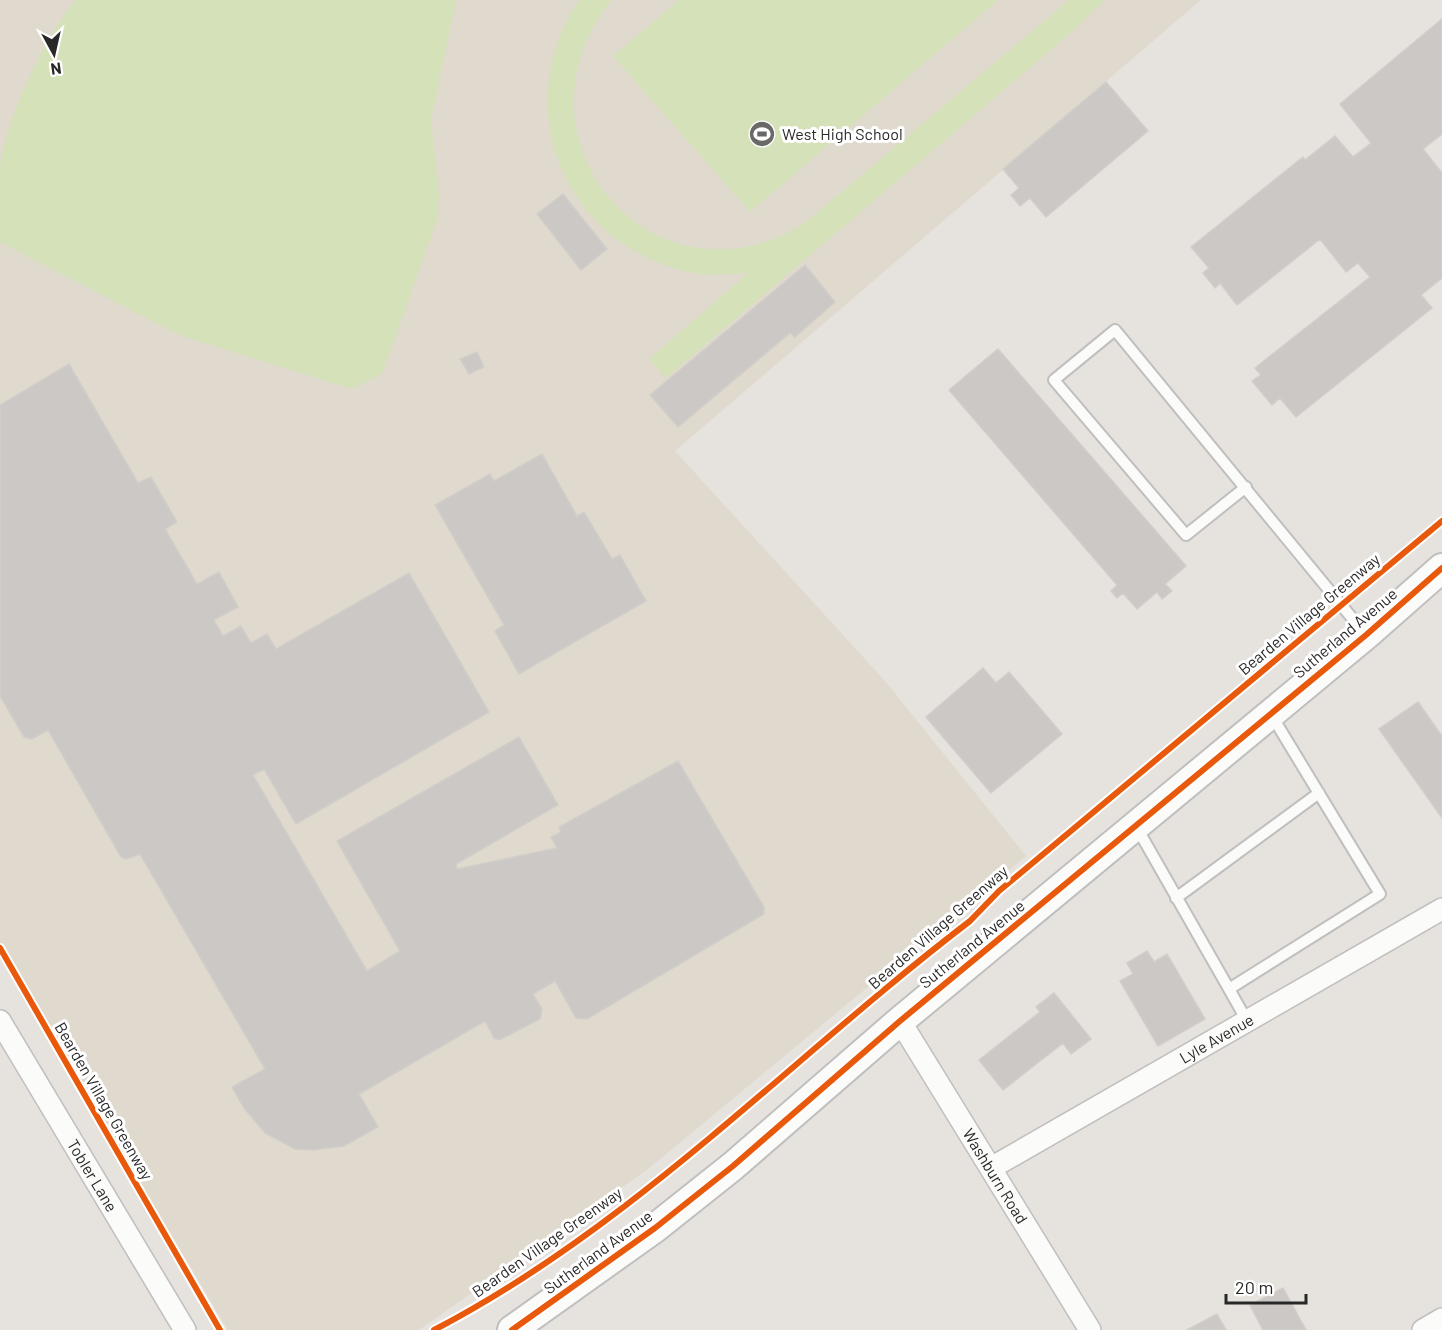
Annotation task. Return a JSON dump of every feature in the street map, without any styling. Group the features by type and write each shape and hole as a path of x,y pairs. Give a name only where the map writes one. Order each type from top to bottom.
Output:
{"street":[{"name":"Sutherland Avenue","path":"512,1330 655,1228 733,1166 900,1021 1366,635 1442,568"},
{"name":"Lyle Avenue","path":"991,1168 1442,909"},
{"name":"Tobler Lane","path":"0,1021 185,1330"},
{"name":"Washburn Road","path":"900,1021 1090,1330"},
{"path":"1423,1330 1442,1319"}],"lane":[{"path":"1246,487 1186,535 1054,380 1115,330 1246,487 1366,635"},
{"path":"1229,989 1380,894 1270,713"},
{"path":"1176,898 1319,793"},
{"path":"1136,825 1247,1021"}],"shaded area":[{"name":"West High School","path":"0,0 1201,0 675,451 885,681 1026,856 648,1169 419,1330 228,1330 0,946"}],"green space":[{"path":"76,0 456,0 431,120 439,194 437,220 382,374 352,389 179,335 0,242 0,169 9,129 17,105 40,56 64,15"},
{"path":"579,0 611,0 582,54 574,108 585,157 611,200 649,231 696,248 749,246 805,223 1069,0 1105,0 1074,30 666,378 649,359 748,273 696,274 645,257 609,233 580,202 560,166 549,126 549,84 558,41"},
{"name":"West High School","path":"679,0 998,0 750,212 613,56"}],"building":[{"path":"1442,19 1442,134 1423,149 1442,173 1442,278 1421,295 1432,308 1296,417 1280,398 1272,405 1252,381 1261,375 1255,368 1370,277 1358,263 1346,272 1320,239 1237,305 1220,283 1215,288 1203,273 1209,268 1191,247 1303,157 1305,160 1335,136 1353,157 1371,143 1340,104"},
{"path":"1106,82 1148,131 1046,217 1030,198 1020,206 1011,195 1019,188 1003,169"},
{"path":"563,194 607,249 581,270 537,214"},
{"path":"805,265 835,302 795,337 790,333 678,427 650,395"},
{"path":"998,349 1186,566 1165,584 1172,591 1162,599 1157,592 1137,609 1123,593 1117,598 1111,591 1117,585 949,390"},
{"path":"477,352 484,367 469,374 460,359"},
{"path":"69,364 138,483 151,477 177,522 165,529 197,584 219,572 238,607 214,620 223,636 241,626 251,643 267,634 276,649 409,573 489,712 296,824 264,769 253,775 367,971 400,951 337,841 519,737 558,805 456,864 457,869 557,848 551,837 561,832 559,827 678,761 764,907 764,914 587,1019 576,1018 555,981 533,994 542,1009 540,1019 499,1040 494,1038 485,1021 359,1094 378,1127 344,1146 313,1150 295,1149 265,1133 244,1108 232,1087 265,1069 140,854 126,859 121,857 48,730 32,739 24,737 0,696 0,405"},
{"path":"542,454 577,516 584,512 612,559 620,555 646,601 519,674 495,631 504,625 435,505 490,474 494,481"},
{"path":"983,668 996,683 1009,672 1062,734 991,793 926,717"},
{"path":"1418,702 1442,736 1442,818 1379,729"},
{"path":"1147,951 1154,962 1167,954 1205,1019 1158,1046 1120,981 1133,974 1127,963"},
{"path":"1054,993 1091,1039 1071,1054 1063,1043 1003,1090 979,1060 1040,1012 1036,1007"},
{"path":"1283,1288 1306,1330 1263,1330 1250,1305"},
{"path":"1217,1314 1226,1330 1187,1330"}],"cycle path":[{"name":"Bearden Village Greenway","path":"434,1330 507,1288 577,1241 645,1191 904,973 970,921 999,891 1442,521"},
{"path":"512,1330 655,1228 733,1166 900,1021 1366,635 1442,568"},
{"name":"Bearden Village Greenway","path":"0,948 220,1330"}],"place":[{"name":"West High School","path":"762,134"}]}
